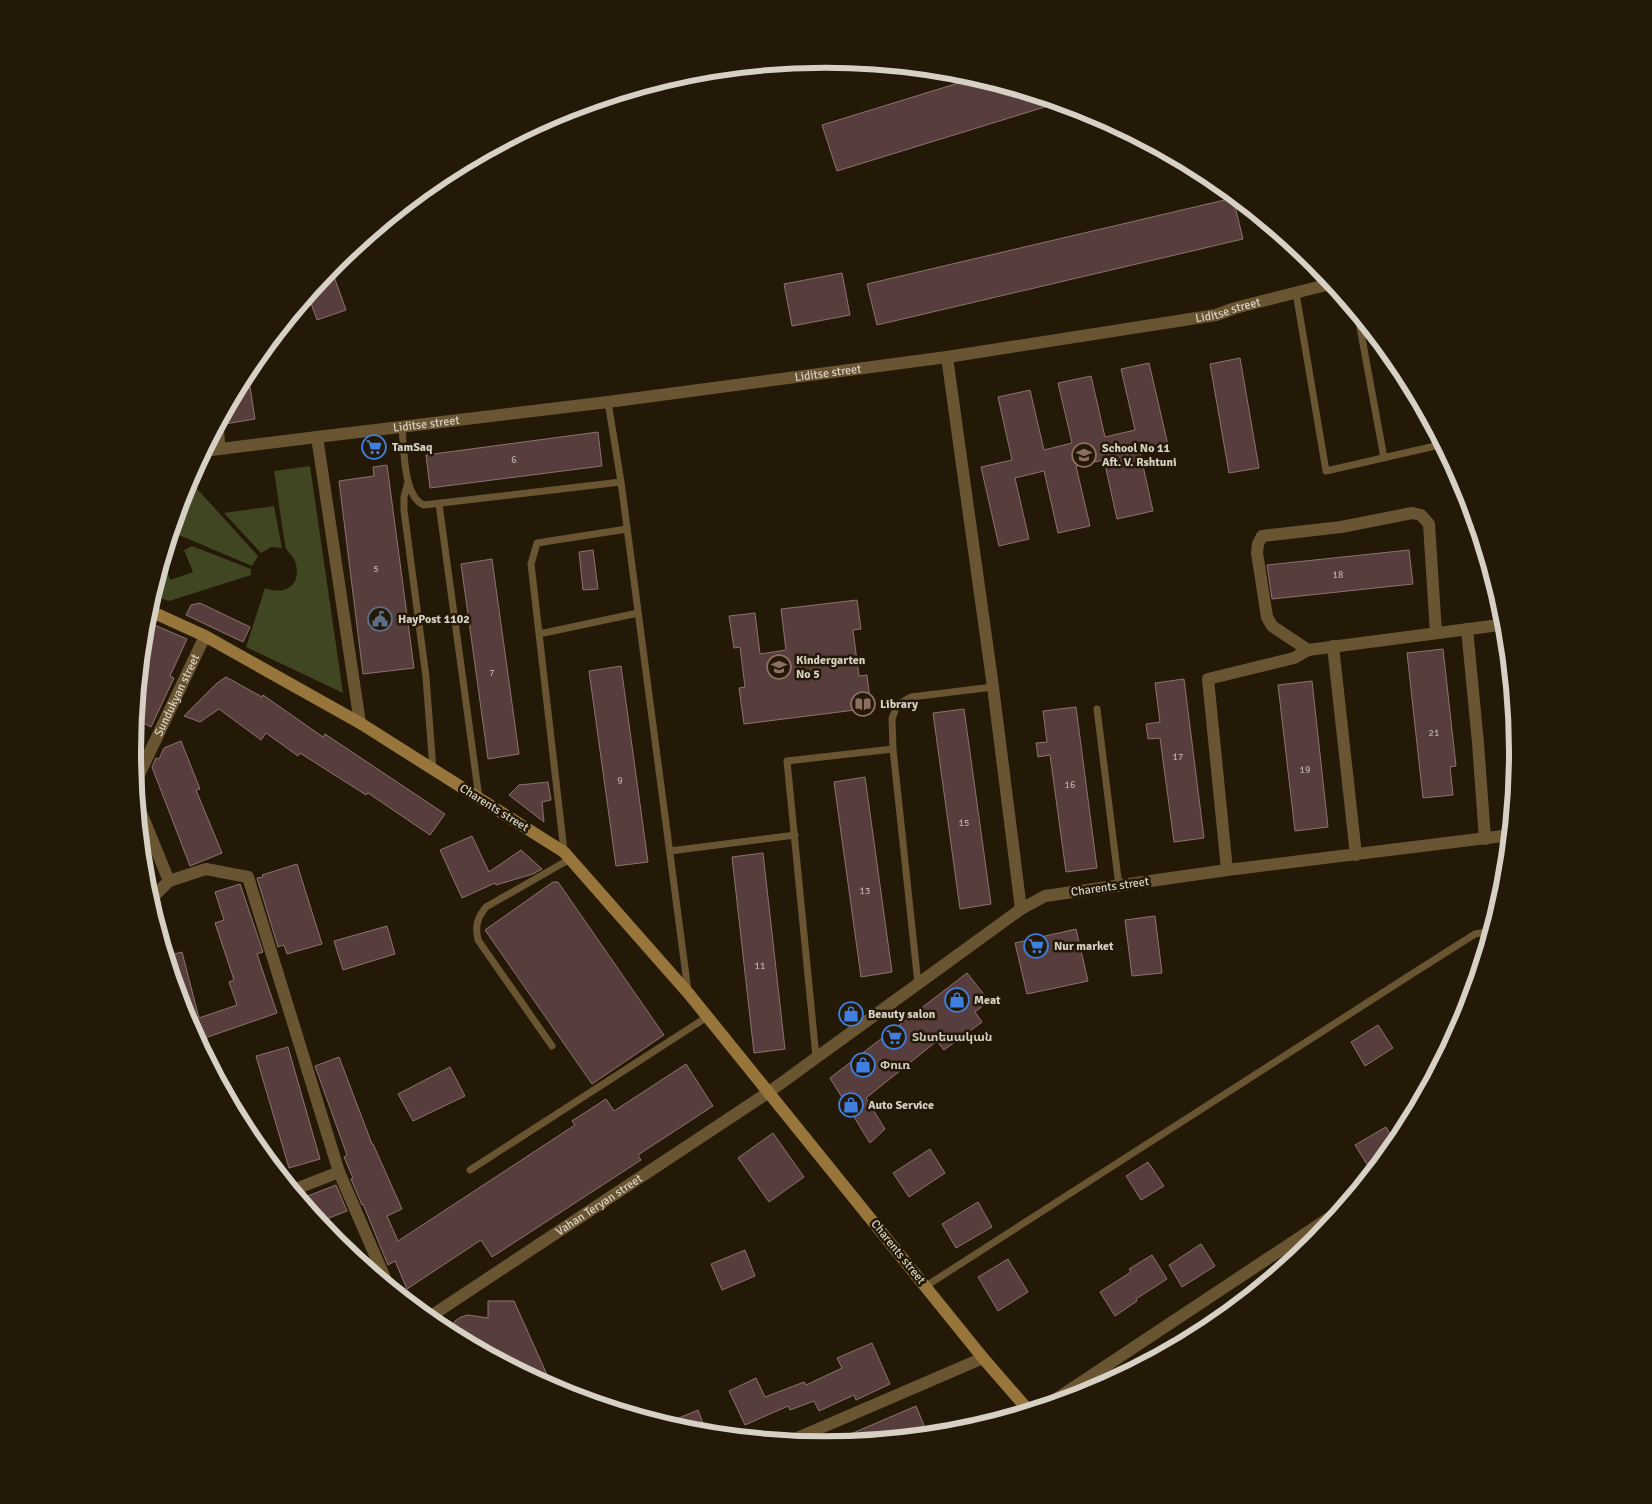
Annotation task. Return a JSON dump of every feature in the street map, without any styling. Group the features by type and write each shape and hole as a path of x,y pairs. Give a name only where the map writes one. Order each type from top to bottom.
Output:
{"main road":[{"name":"Charents street","path":"156,614 205,636 360,723 567,855 689,994 1024,1407"}],"street":[{"name":"Liditse street","path":"211,450 608,402 947,357 1216,315 1236,308 1326,285"},
{"path":"947,357 993,687 1020,908"},
{"path":"317,438 360,723"},
{"path":"1308,650 1272,626 1267,617 1256,554 1262,536 1341,527 1412,513 1421,515 1429,524 1436,633"},
{"path":"1227,870 1208,679 1294,658 1308,650 1498,625"},
{"path":"1466,629 1478,743 1485,838"},
{"name":"Sundukyan street","path":"142,769 205,636"},
{"path":"1332,646 1356,855"},
{"path":"145,823 169,881"},
{"name":"Charents street","path":"769,1092 1020,908 1045,896 1227,870 1505,836"},
{"path":"157,893 169,881 206,869 248,877 339,1172 383,1274"},
{"name":"Vahan Teryan street","path":"435,1313 769,1092"},
{"path":"299,1188 339,1172"},
{"path":"1066,1392 1324,1222"},
{"path":"803,1435 983,1358"}],"lane":[{"path":"1296,293 1326,471 1438,445"},
{"path":"1359,323 1384,458"},
{"path":"608,402 621,482 689,994"},
{"path":"402,427 408,482 412,494 418,503 424,505 621,482"},
{"path":"221,433 222,449"},
{"path":"408,482 404,497 404,510 426,677 433,770"},
{"path":"439,504 479,798"},
{"path":"552,1046 478,940 475,929 478,917 486,907 567,855 531,564 537,543 627,529"},
{"path":"539,634 638,613"},
{"path":"918,984 893,749 892,719 897,705 911,697 993,687"},
{"path":"1097,709 1119,886"},
{"path":"816,1057 787,761 893,749"},
{"path":"670,851 795,835"},
{"path":"926,1286 1422,967 1475,934 1486,932"},
{"path":"470,1170 708,1017"}],"green space":[{"path":"310,466 343,693 246,647 265,588 279,591 285,589 294,582 296,576 295,561 285,545 274,471"},
{"path":"195,487 258,556 252,566 177,534"},
{"path":"274,506 282,548 271,547 261,553 224,513"},
{"path":"192,546 251,569 251,575 169,601 160,598 167,570 170,580 193,572 184,550"}],"building":[{"path":"963,82 1003,91 1050,105 837,171 822,125"},
{"path":"1229,199 1234,203 1243,239 877,325 867,284"},
{"path":"842,273 850,315 792,326 784,284"},
{"path":"334,276 346,310 317,320 310,302"},
{"path":"1240,358 1259,468 1229,473 1210,364"},
{"path":"1149,363 1168,445 1140,452 1153,511 1117,519 1104,460 1076,466 1090,526 1058,533 1044,471 1015,478 1029,539 999,546 981,467 1012,460 998,397 1030,390 1044,450 1072,443 1058,383 1091,376 1105,437 1135,430 1121,369"},
{"path":"247,387 250,387 255,419 226,424 233,410"},
{"path":"598,432 602,466 430,488 426,455"},
{"path":"387,465 414,668 363,674 339,481 374,476 373,467"},
{"path":"593,550 598,589 583,590 579,552"},
{"path":"1409,550 1413,584 1272,599 1267,565"},
{"path":"492,559 519,754 488,759 461,564"},
{"path":"857,600 861,629 853,630 859,676 867,675 871,708 744,724 739,688 745,687 740,647 734,648 729,616 755,613 760,654 786,650 781,609"},
{"path":"200,603 250,627 243,642 186,615 191,605"},
{"path":"154,625 187,639 170,676 174,678 151,727 142,722 147,663"},
{"path":"1443,649 1456,766 1450,767 1453,795 1423,798 1407,653"},
{"path":"621,666 648,862 616,866 589,671"},
{"path":"226,677 262,697 263,695 323,737 325,734 445,814 430,835 368,793 366,795 300,753 298,756 266,733 261,740 219,709 200,722 184,716 216,684"},
{"path":"1184,679 1204,838 1174,842 1160,738 1148,739 1146,724 1160,722 1155,683"},
{"path":"1312,681 1328,827 1295,831 1278,685"},
{"path":"1076,707 1097,868 1066,872 1050,755 1038,757 1036,743 1047,742 1043,711"},
{"path":"964,709 991,904 960,909 933,713"},
{"path":"181,741 200,789 196,790 222,853 190,866 152,767 156,758 159,759 164,748"},
{"path":"865,777 892,972 861,977 834,782"},
{"path":"548,782 551,800 542,802 544,822 509,795 519,785"},
{"path":"472,836 489,872 521,850 542,869 533,874 496,885 495,883 462,898 440,850"},
{"path":"763,853 785,1049 754,1053 732,857"},
{"path":"297,864 322,944 287,954 284,945 278,947 257,878"},
{"path":"553,882 558,882 664,1035 592,1084 485,930"},
{"path":"240,884 263,952 257,954 277,1013 205,1038 205,1040 173,954 182,952 199,1018 237,1005 229,982 234,980 215,923 224,920 215,892"},
{"path":"1155,916 1162,973 1132,976 1125,920"},
{"path":"387,926 395,954 343,970 334,941"},
{"path":"1076,929 1088,981 1027,994 1015,943"},
{"path":"967,973 989,1001 975,1012 982,1022 944,1050 937,1041 866,1098 885,1129 870,1143 830,1078"},
{"path":"1378,1025 1393,1048 1365,1066 1351,1042"},
{"path":"288,1047 320,1159 289,1168 256,1056"},
{"path":"339,1057 372,1144 402,1209 387,1216 398,1241 575,1125 572,1121 606,1099 614,1111 686,1064 713,1106 638,1155 641,1160 492,1257 481,1240 407,1289 395,1261 388,1265 351,1179 353,1178 344,1157 347,1155 315,1066"},
{"path":"450,1067 465,1096 413,1121 398,1094"},
{"path":"1386,1127 1392,1137 1369,1168 1355,1145"},
{"path":"773,1133 804,1177 769,1202 738,1158"},
{"path":"930,1149 945,1173 909,1197 893,1173"},
{"path":"1148,1162 1164,1186 1141,1200 1126,1176"},
{"path":"336,1185 347,1211 326,1219 306,1197"},
{"path":"978,1202 992,1227 956,1248 942,1224"},
{"path":"1201,1244 1215,1266 1182,1287 1169,1265"},
{"path":"745,1250 755,1276 722,1290 711,1264"},
{"path":"1152,1255 1167,1279 1136,1299 1137,1301 1115,1316 1100,1292 1131,1272 1129,1269"},
{"path":"1008,1259 1028,1292 998,1311 978,1277"},
{"path":"488,1301 514,1301 548,1377 484,1345 453,1325 455,1321 468,1315 488,1318"},
{"path":"872,1343 890,1384 856,1400 854,1395 819,1411 814,1401 790,1410 788,1406 745,1425 729,1391 756,1378 765,1397 804,1382 806,1385 842,1368 837,1358"},
{"path":"916,1406 926,1429 871,1435 847,1436"},
{"path":"698,1410 704,1425 692,1423 676,1419"}],"place":[{"name":"TamSaq","path":"374,447"},
{"name":"School No 11 Aft. V. Rshtuni","path":"1084,455"},
{"name":"HayPost 1102","path":"380,619"},
{"name":"Kindergarten No 5","path":"779,667"},
{"name":"Library","path":"863,704"},
{"name":"Nur market","path":"1036,946"},
{"name":"Meat","path":"957,1000"},
{"name":"Beauty salon","path":"851,1014"},
{"name":"Տնտեսական","path":"894,1037"},
{"name":"Փուռ","path":"863,1065"},
{"name":"Auto Service","path":"851,1105"}]}
